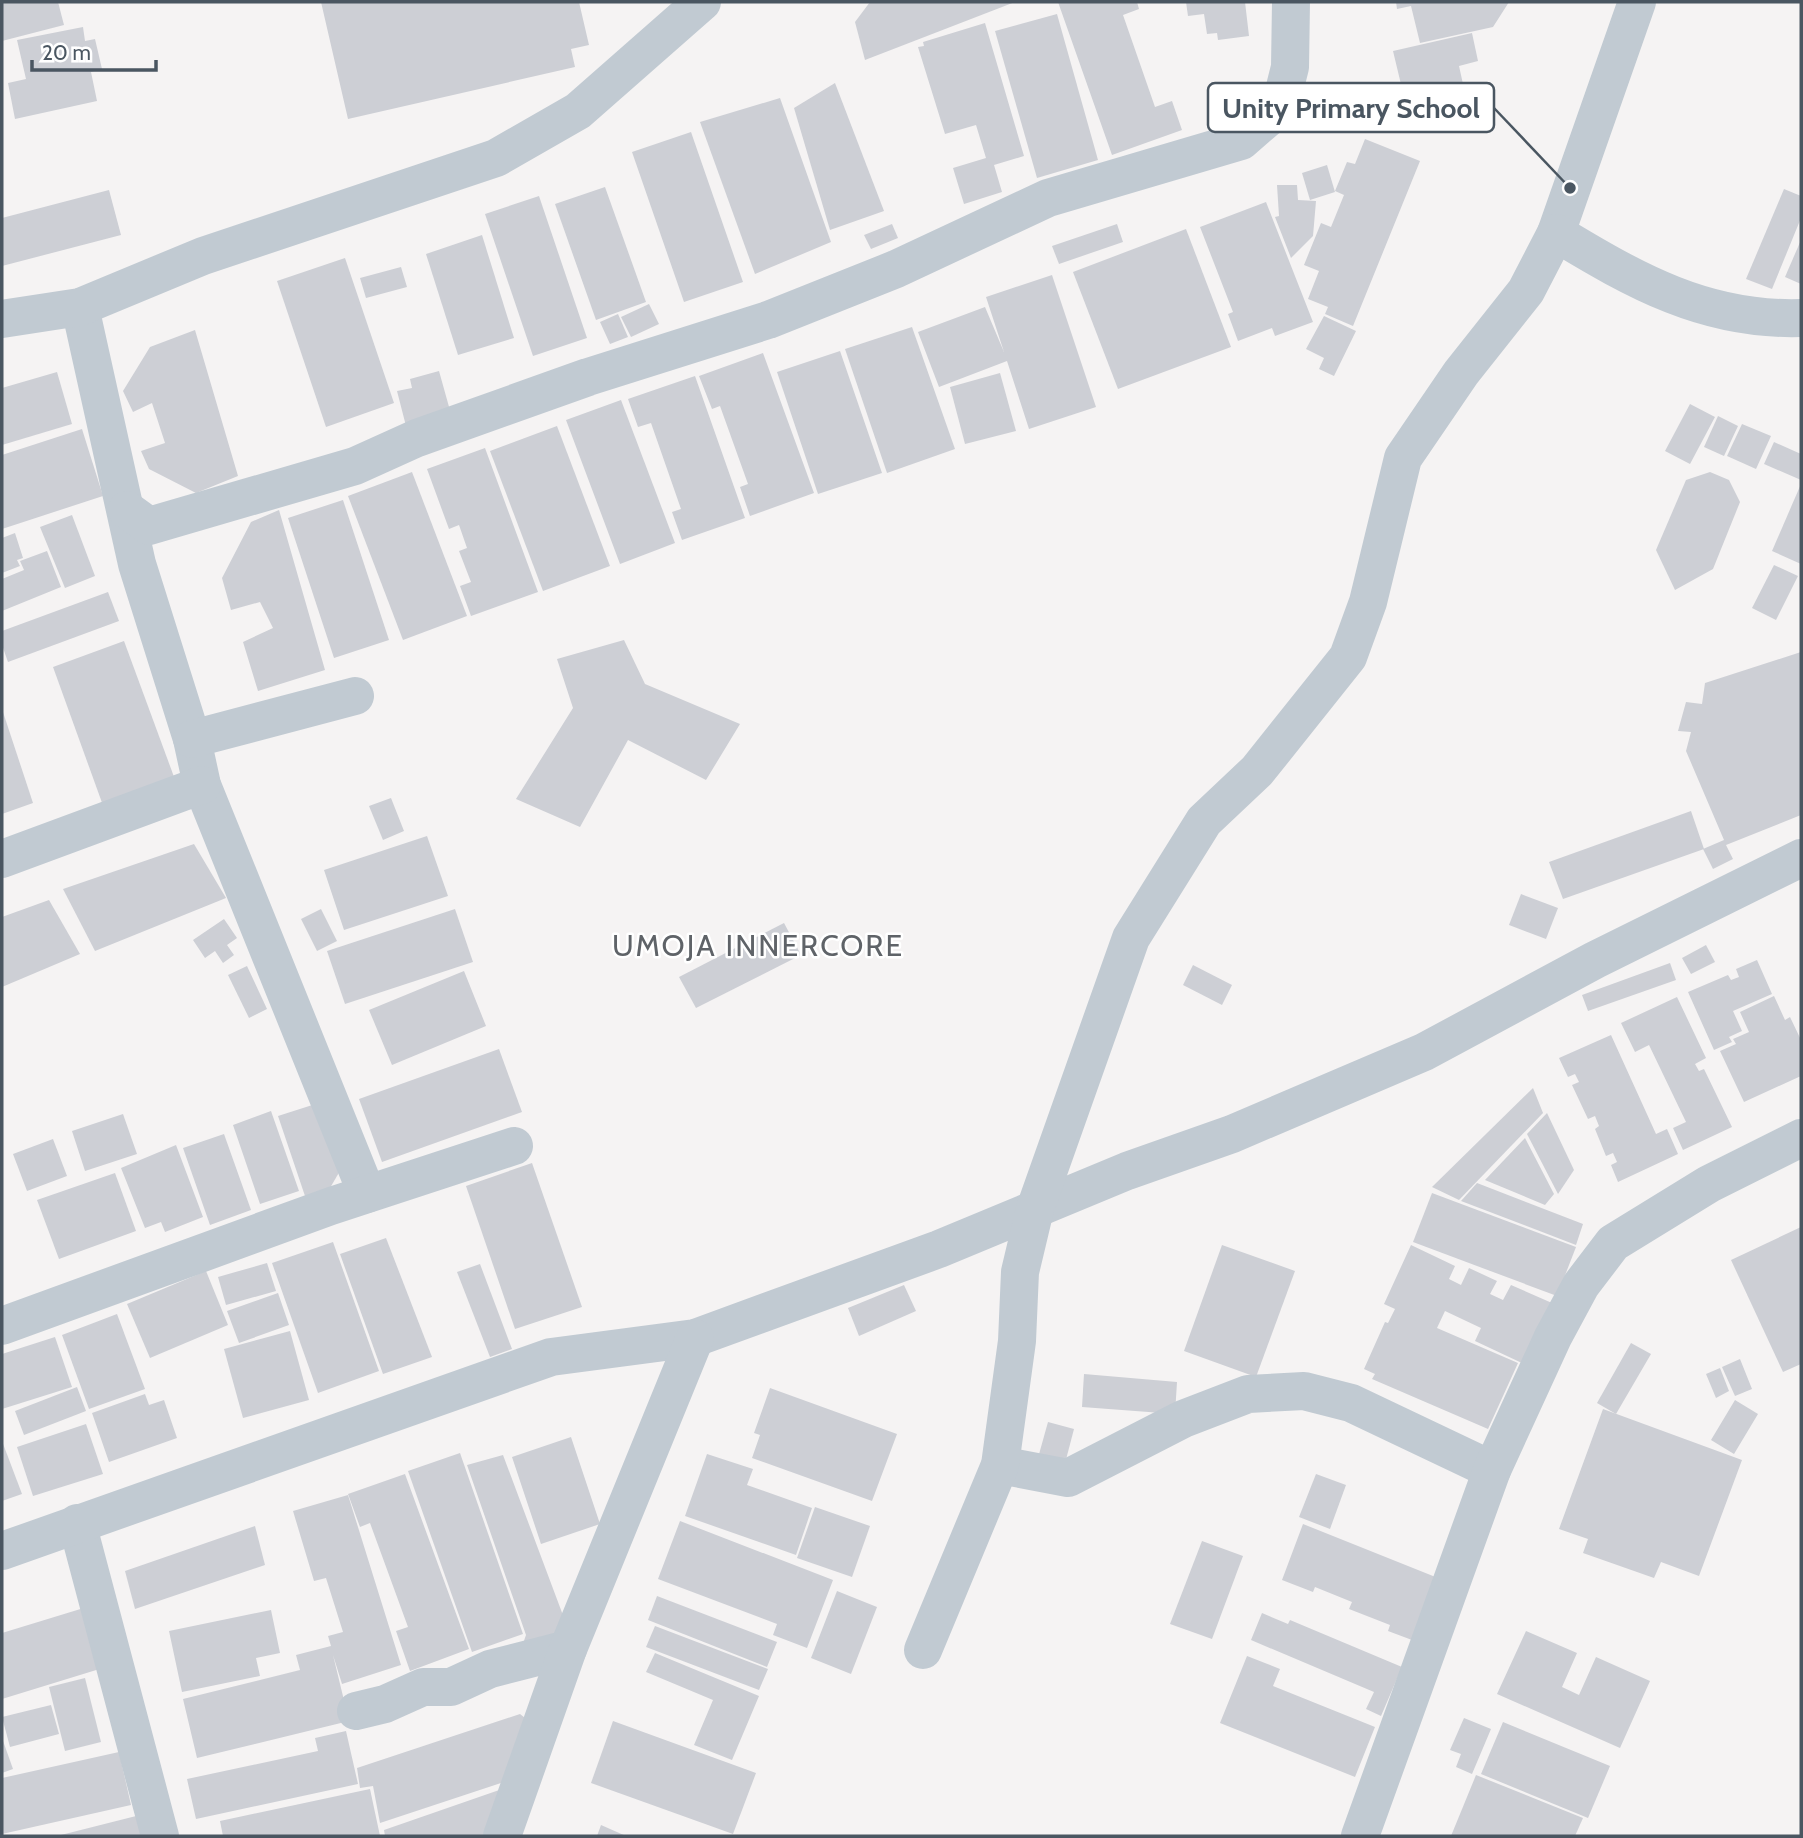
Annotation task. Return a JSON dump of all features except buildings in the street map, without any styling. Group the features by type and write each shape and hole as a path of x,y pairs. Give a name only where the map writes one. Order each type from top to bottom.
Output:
{"street":[{"path":"2,319 80,307 203,256 496,158 578,111 666,15 702,2"},
{"path":"127,510 149,526 355,466 417,438 588,377 768,320 896,269 1048,198 1241,141 1270,116 1283,95 1290,67 1291,2"},
{"path":"923,1650 1000,1465 1017,1341 1020,1272 1035,1209 1131,938 1205,821 1257,771 1348,657 1368,602 1403,458 1461,373 1526,291 1556,233 1637,2"},
{"path":"1556,233 1646,286 1718,311 1768,319 1801,318"},
{"path":"80,307 137,564 192,739 202,785 367,1194"},
{"path":"192,739 355,696"},
{"path":"2,859 202,785"},
{"path":"2,1551 77,1522 551,1357 695,1338 830,1291 1127,1171 1231,1133 1424,1052 1595,960 1801,858"},
{"path":"1360,1836 1492,1470 1581,1285 1613,1243 1709,1184 1801,1138"},
{"path":"2,1326 367,1194 514,1146"},
{"path":"504,1835 568,1649 695,1338"},
{"path":"1000,1465 1068,1478 1183,1419 1248,1394 1304,1391 1351,1402 1492,1470"},
{"path":"77,1522 160,1836"},
{"path":"356,1711 385,1704 423,1687 451,1687 490,1669 568,1649"}],"place":[{"name":"Unity Primary School","path":"1570,188"}],"district":[{"name":"UMOJA INNERCORE","path":"758,945"}]}
